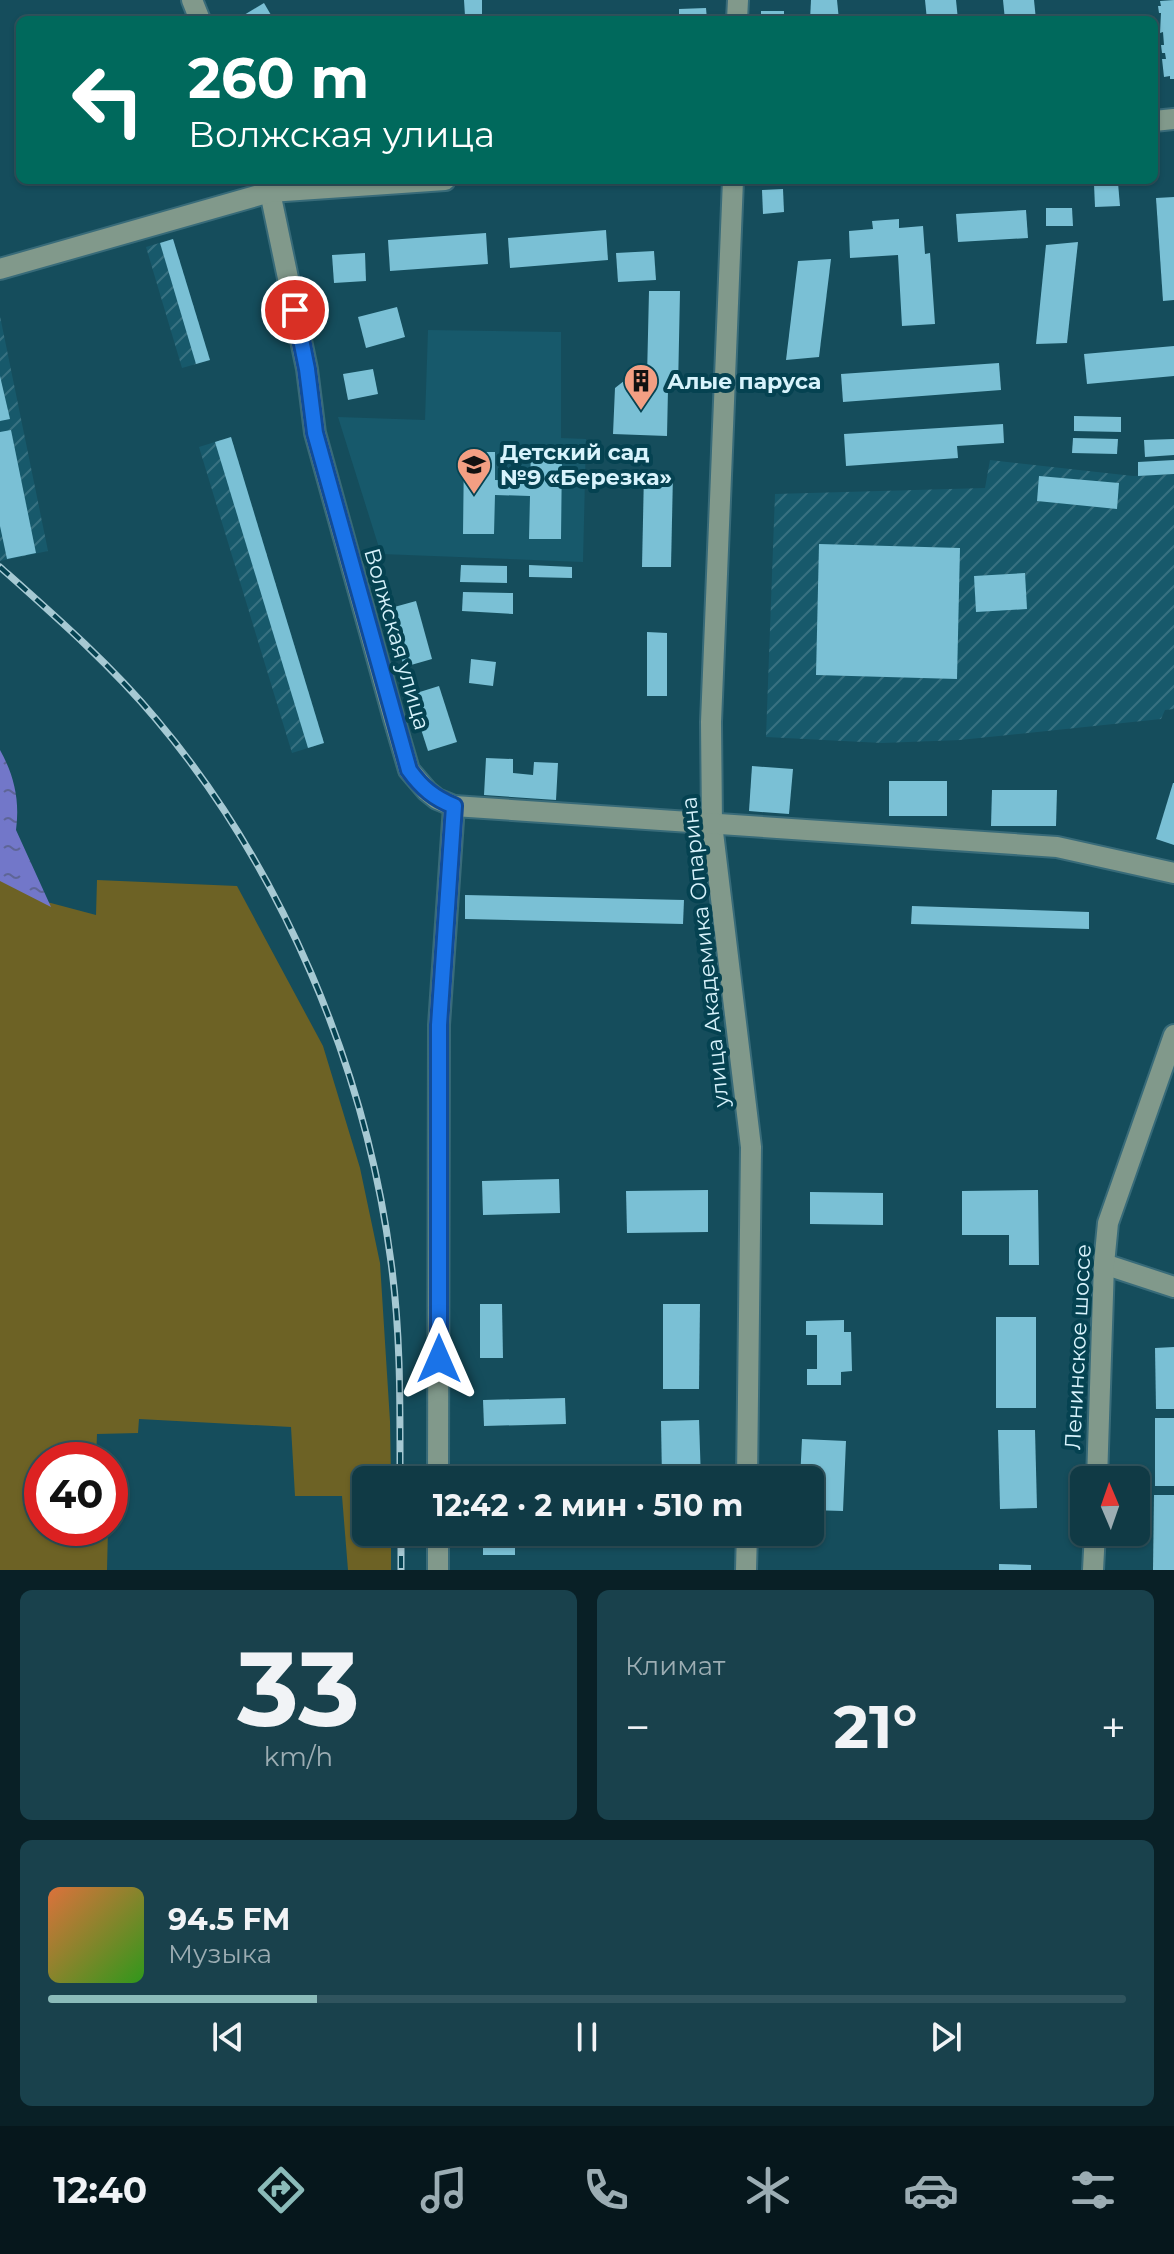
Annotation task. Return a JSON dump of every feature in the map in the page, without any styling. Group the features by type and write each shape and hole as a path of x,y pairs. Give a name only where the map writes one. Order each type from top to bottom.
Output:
{"street":[{"path":"0,269 268,186 327,184"},
{"name":"улица Академика Опарина","path":"733,184 711,722 712,824 751,1147 747,1466"},
{"name":"Волжская улица","path":"268,186 307,369 315,433 409,770 427,791 454,806"},
{"path":"438,1466 439,1025 454,806 1057,847 1174,873"},
{"name":"Ленинское шоссе","path":"1097,1466 1108,1223 1174,1035"},
{"path":"1104,1264 1174,1287"},
{"path":"438,1546 438,1570"},
{"path":"746,1570 747,1546"},
{"path":"1093,1570 1094,1546"}],"shaded area":[{"path":"173,239 210,360 182,368 146,247"},
{"path":"0,316 48,551 0,561"},
{"name":"Детский сад №9 «Березка»","path":"428,330 561,332 561,438 586,439 583,562 381,554 338,417 425,420"},
{"path":"231,437 324,743 292,753 199,447"},
{"path":"990,460 1133,476 1174,474 1174,709 1165,710 1161,719 960,740 882,743 766,737 775,494 985,488"},
{"path":"0,877 47,902 96,915 97,880 237,886 323,1046 360,1168 380,1263 391,1466 352,1466 352,1546 391,1546 391,1570 348,1570 342,1496 295,1496 291,1427 139,1419 138,1433 97,1434 97,1442 24,1442 24,1546 108,1546 107,1570 0,1570"}],"water":[{"path":"0,750 15,788 16,830 51,907 0,881"}],"building":[{"path":"464,0 482,0 482,15 465,16"},
{"path":"811,0 837,0 839,16 810,16"},
{"path":"925,0 956,0 958,16 927,16"},
{"path":"1003,0 1034,0 1036,16 1005,16"},
{"path":"1174,0 1174,79 1170,79 1170,76 1164,77 1162,59 1166,59 1165,53 1162,53 1163,32 1160,33 1161,13 1158,6 1161,6 1160,1"},
{"path":"264,3 271,15 269,16 242,16"},
{"path":"706,8 707,16 679,16 679,9"},
{"path":"761,11 784,11 784,16 761,16"},
{"path":"1094,184 1118,184 1120,206 1095,207"},
{"path":"783,189 784,212 763,214 762,190"},
{"path":"1174,197 1174,300 1163,301 1156,198"},
{"path":"1046,208 1072,208 1073,226 1046,226"},
{"path":"1026,210 1028,238 958,242 956,214"},
{"path":"899,219 899,228 923,226 925,254 930,253 935,324 902,326 898,255 850,258 849,231 873,229 872,221"},
{"path":"606,230 608,260 510,268 508,238"},
{"path":"486,233 488,264 390,271 388,240"},
{"path":"173,239 210,360 196,364 160,243"},
{"path":"1078,242 1067,343 1036,344 1046,245"},
{"path":"654,251 656,280 618,282 616,253"},
{"path":"365,253 366,281 334,283 332,255"},
{"path":"831,259 819,357 786,360 798,261"},
{"path":"649,291 680,291 678,389 668,389 667,436 613,434 615,388 629,377 647,377"},
{"path":"397,307 405,337 366,348 358,317"},
{"path":"1174,346 1174,376 1087,384 1084,354"},
{"path":"999,363 1001,390 843,402 841,374"},
{"path":"373,369 378,394 348,400 343,374"},
{"path":"0,376 10,419 0,421"},
{"path":"1074,416 1121,417 1121,432 1074,431"},
{"path":"1003,424 1004,443 957,446 958,458 846,466 844,434"},
{"path":"11,430 36,553 7,559 0,526 0,432"},
{"path":"231,437 324,743 308,748 215,442"},
{"path":"1073,438 1118,439 1117,454 1072,453"},
{"path":"1174,439 1174,455 1145,457 1144,440"},
{"path":"464,452 495,452 495,480 530,481 531,453 562,454 561,539 529,539 530,496 495,495 494,534 463,534"},
{"path":"1174,460 1174,474 1138,476 1138,462"},
{"path":"644,473 673,474 671,567 642,567"},
{"path":"1039,476 1119,483 1117,509 1037,501"},
{"path":"819,544 960,548 957,679 816,675"},
{"path":"461,565 507,566 507,583 460,582"},
{"path":"529,565 572,567 572,578 529,577"},
{"path":"1025,573 1027,609 976,612 974,576"},
{"path":"463,592 513,593 513,614 462,611"},
{"path":"416,601 432,659 404,667 387,609"},
{"path":"647,632 667,633 667,696 647,696"},
{"path":"471,659 496,662 493,686 469,683"},
{"path":"439,686 457,742 428,751 410,695"},
{"path":"486,758 513,759 513,773 533,775 534,762 558,763 556,800 484,795"},
{"path":"752,766 793,769 789,814 749,811"},
{"path":"889,781 947,781 947,816 889,816"},
{"path":"1174,783 1174,845 1156,839"},
{"path":"992,790 1057,790 1056,826 991,826"},
{"path":"465,895 684,900 683,924 465,919"},
{"path":"912,906 1089,912 1089,929 911,924"},
{"path":"559,1179 560,1213 483,1215 482,1181"},
{"path":"708,1190 708,1232 627,1233 626,1191"},
{"path":"1038,1190 1039,1265 1009,1265 1009,1235 962,1235 962,1191"},
{"path":"810,1192 883,1193 883,1225 810,1224"},
{"path":"480,1304 502,1304 503,1358 480,1358"},
{"path":"663,1304 700,1304 699,1389 663,1389"},
{"path":"996,1317 1036,1317 1036,1408 996,1408"},
{"path":"844,1320 844,1332 851,1332 852,1371 841,1372 841,1385 807,1385 807,1369 817,1369 817,1335 806,1335 806,1321"},
{"path":"1174,1347 1174,1409 1156,1409 1155,1348"},
{"path":"565,1398 566,1424 484,1426 483,1400"},
{"path":"1155,1418 1174,1418 1174,1486 1155,1486"},
{"path":"699,1420 701,1466 662,1466 661,1421"},
{"path":"998,1430 1035,1430 1037,1508 1000,1509"},
{"path":"802,1439 846,1441 843,1511 824,1510 824,1466 801,1466"},
{"path":"1154,1495 1174,1495 1174,1570 1153,1570"},
{"path":"483,1546 515,1546 515,1555 483,1555"},
{"path":"999,1564 1031,1565 1031,1570 999,1570"}],"railway":[{"path":"0,567 120,679 201,777 279,905 311,974 339,1045 379,1189 397,1317 400,1466"},
{"path":"401,1546 401,1570"}],"place":[{"name":"Алые паруса","path":"641,412"},
{"name":"Детский сад №9 «Березка»","path":"474,496"}],"route":[{"path":"295,310 315,433 409,770 420,785 437,799 454,806 439,1025 439,1359"}]}
